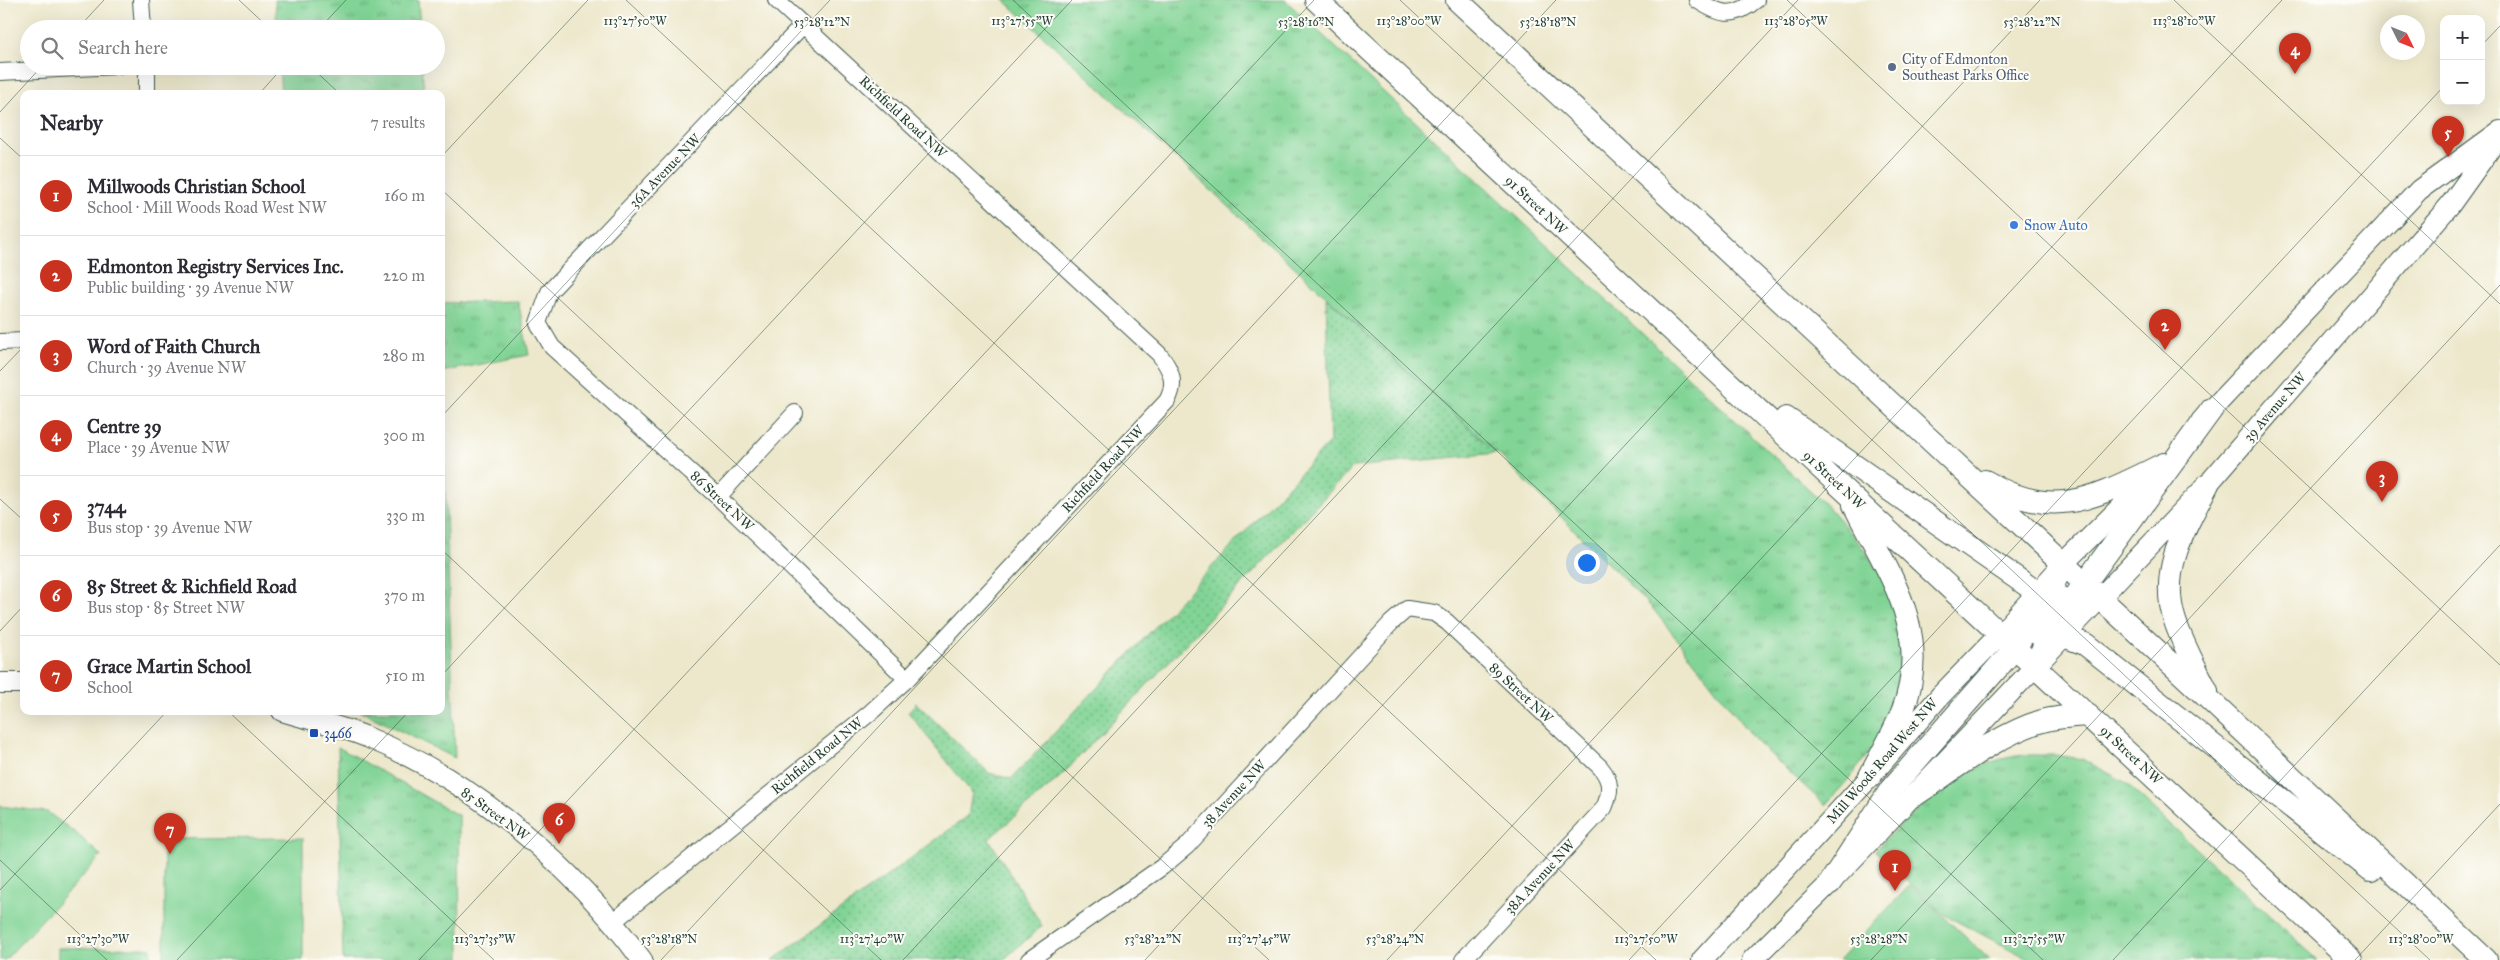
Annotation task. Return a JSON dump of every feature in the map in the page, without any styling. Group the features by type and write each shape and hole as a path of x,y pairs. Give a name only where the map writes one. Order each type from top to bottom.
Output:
{"main road":[{"name":"91 Street NW","path":"1316,0 1846,491 2014,638 2035,667 2088,714 2351,960"},
{"path":"1457,0 2063,564 2086,594 2211,701 2486,960"},
{"path":"1676,335 1808,435 2043,595 2086,594"},
{"path":"2035,667 2212,409"},
{"path":"1954,462 2000,489 2017,496 2050,504 2064,503 2093,496 2164,464"},
{"path":"2208,484 2180,538 2173,561 2169,585 2175,622 2211,701"},
{"path":"1846,491 1897,586 1906,610 1912,637 1912,668 1903,709 1869,778"},
{"path":"1830,883 1891,789 2014,638 2063,564"},
{"path":"2014,638 2058,633 2085,644 2486,960"},
{"path":"1915,795 1984,750 2026,728 2056,718 2088,714"}],"street":[{"path":"141,0 143,20"},
{"name":"Richfield Road NW","path":"614,921 871,712 907,678 1167,401 1173,391 1168,367 1158,354 776,0"},
{"path":"1697,0 1708,7 1726,14 1742,11 1756,0"},
{"name":"36A Avenue NW","path":"538,323 549,292 803,25"},
{"path":"0,72 20,71"},
{"path":"147,75 147,90"},
{"path":"2063,564 2164,464 2212,409 2420,190 2500,131"},
{"name":"39 Avenue NW","path":"2086,594 2208,484 2450,205 2500,135"},
{"name":"86 Street NW","path":"538,323 552,347 718,497 907,678"},
{"path":"0,342 20,341"},
{"path":"718,497 795,413"},
{"name":"38 Avenue NW","path":"1029,960 1162,867 1187,846 1391,623 1407,609 1419,610"},
{"name":"89 Street NW","path":"1419,610 1434,613 1447,622 1608,776 1610,789"},
{"name":"Mill Woods Road West NW","path":"1702,960 1869,778 1940,696 2014,638"},
{"path":"1752,960 1915,795 2035,667"},
{"path":"0,683 20,683"},
{"name":"85 Street NW","path":"295,715 368,738 440,774 513,824 544,850 614,921 642,960"},
{"name":"38A Avenue NW","path":"1463,960 1604,808 1610,789"}],"green space":[{"path":"275,0 418,0 419,20 276,20"},
{"path":"1004,0 1285,0 1829,508 1863,548 1880,574 1890,597 1896,621 1899,668 1895,692 1878,737 1856,770 1825,805 1757,742 1654,610 1497,453"},
{"path":"280,75 423,75 424,90 281,90"},
{"path":"1326,297 1497,453 1353,467 1060,777 989,839 1042,926 1003,960 773,960 968,816 972,793 908,712 916,703 989,773 1011,779 1330,442"},
{"path":"518,301 529,355 445,371 445,303"},
{"path":"445,484 455,758 368,715 445,715"},
{"path":"338,747 459,816 460,960 343,960"},
{"path":"2024,755 2055,755 2082,759 2123,781 2318,960 2031,960 1943,914 1875,850 1907,818 1942,789 1980,766"},
{"path":"0,806 47,812 76,833 101,856 5,960 0,960"},
{"path":"303,838 303,960 164,960 164,839"},
{"path":"1910,885 1990,960 1839,960"},
{"path":"58,948 151,948 151,960 58,960"}],"place":[{"name":"City of Edmonton Southeast Parks Office","path":"1892,67"},
{"name":"Centre 39","path":"2295,74"},
{"name":"3744","path":"2448,157"},
{"name":"Snow Auto","path":"2014,225"},
{"name":"Edmonton Registry Services Inc.","path":"2165,350"},
{"name":"Word of Faith Church","path":"2382,502"},
{"name":"3466","path":"314,733"},
{"name":"85 Street & Richfield Road","path":"559,844"},
{"name":"Grace Martin School","path":"170,854"},
{"name":"Millwoods Christian School","path":"1895,891"}]}
